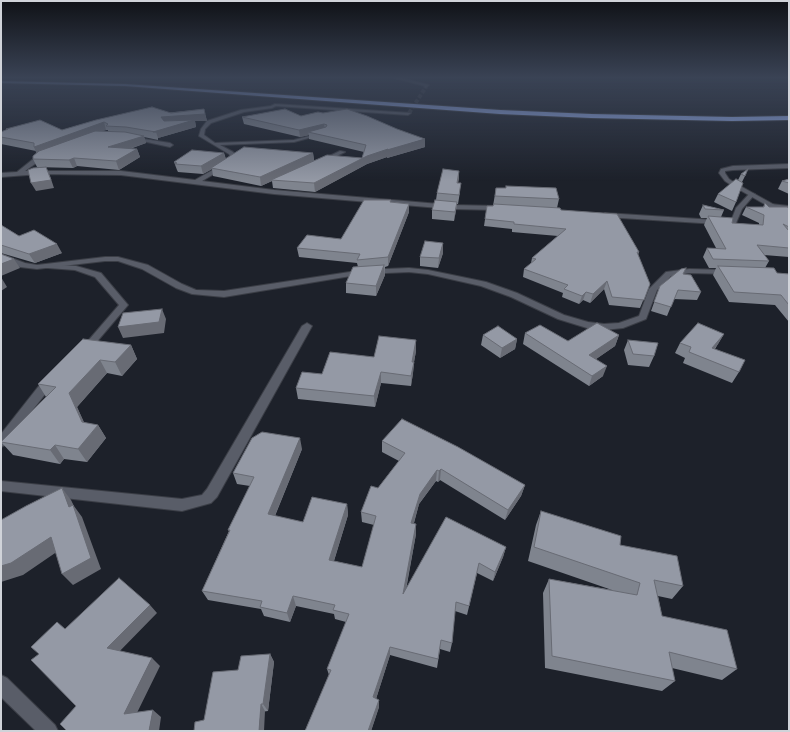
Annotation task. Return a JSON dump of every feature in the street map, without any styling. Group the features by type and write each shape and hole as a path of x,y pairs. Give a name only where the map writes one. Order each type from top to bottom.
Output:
{"highway":[{"path":"515,112 591,116 725,119 789,118"},
{"path":"611,112 695,115 789,113"}],"street":[{"path":"200,123 208,123 239,112"},
{"path":"381,112 409,113"},
{"path":"198,182 234,159 231,153 214,144 201,134 208,123"},
{"path":"214,144 294,141 324,133"},
{"path":"128,138 170,145"},
{"path":"18,174 34,161 51,152"},
{"path":"317,163 342,152"},
{"path":"789,166 733,168 723,170 722,173 726,180 789,216"},
{"path":"1,175 86,172 121,173 261,190 451,207 506,209"},
{"path":"261,190 268,187"},
{"path":"600,215 733,224 739,208 752,194"},
{"path":"771,206 789,208"},
{"path":"1,256 23,265 76,268 98,275 124,305 94,341 76,358"},
{"path":"48,266 92,260 118,259 145,267 179,286 195,292 224,294 363,272 409,270 428,272 483,284 514,295 561,317 587,325 604,326 620,326 643,317 653,289 669,274 703,271 738,273"},
{"path":"1,486 182,505 206,499 212,493 307,326"},
{"path":"1,442 42,390 59,374"},
{"path":"1,684 12,697 49,731"}],"building":[{"path":"130,112 205,112 205,114 161,117 164,121 194,120 154,132 126,127 106,126 108,124 104,122 34,147 34,143 1,137 1,132 8,129 6,129 40,120 62,130"},
{"path":"268,112 292,112 301,116 317,112 356,112 425,139 367,156 314,183 271,180 327,155 362,158 366,145 308,132 326,127 327,125 324,124 299,130 242,117"},
{"path":"95,131 125,132 144,136 108,147 137,149 116,161 74,158 69,160 33,159 33,156 39,151"},
{"path":"244,147 313,153 260,177 211,168"},
{"path":"192,150 224,153 201,166 175,164 177,163 174,162"},
{"path":"46,167 51,180 31,183 28,170"},
{"path":"443,169 459,171 457,183 461,183 459,195 437,193"},
{"path":"748,169 745,176 741,174"},
{"path":"736,179 743,183 736,202 718,194"},
{"path":"789,179 789,183 782,181"},
{"path":"506,186 556,188 559,199 495,196 496,188 506,188"},
{"path":"364,200 391,200 390,202 409,204 388,257 357,260 360,254 297,248 307,235 341,239"},
{"path":"435,200 457,202 455,212 432,210"},
{"path":"765,203 769,207 789,208 789,227 783,224 789,231 789,248 757,245 769,261 713,259 707,248 726,249 708,216 733,218 732,223 763,225 764,215 746,207 764,207"},
{"path":"494,204 560,208 561,210 617,214 639,252 637,252 650,284 644,300 612,297 607,281 593,294 586,292 582,296 564,289 568,285 524,269 536,259 532,258 566,229 514,224 514,222 485,219 487,206 493,206"},
{"path":"703,205 724,210 705,209"},
{"path":"1,225 19,236 34,230 57,244 29,254 1,245"},
{"path":"425,241 443,243 439,258 420,257"},
{"path":"1,254 14,259 1,264"},
{"path":"384,265 376,286 346,283 353,267"},
{"path":"718,266 774,268 777,273 789,274 789,305 781,295 734,292"},
{"path":"686,268 683,274 691,275 701,292 678,290 671,307 654,302 660,286 681,269"},
{"path":"162,309 159,322 118,327 123,313"},
{"path":"597,323 619,335 589,355 607,366 592,376 525,333 540,325 568,341"},
{"path":"698,323 724,334 712,348 745,360 739,372 689,352 691,347 680,343"},
{"path":"498,326 517,339 502,348 483,335"},
{"path":"379,336 416,340 411,376 381,372 374,396 296,388 302,372 322,374 330,352 374,357"},
{"path":"83,339 131,345 115,362 100,360 69,393 82,422 98,425 78,449 55,445 50,450 1,442 56,387 38,384"},
{"path":"628,340 658,343 654,356 633,354"},
{"path":"402,419 458,447 525,485 508,510 441,469 439,471 437,470 420,494 411,523 416,524 403,594 446,517 506,547 495,572 479,563 469,606 456,602 452,643 441,640 438,659 390,647 373,697 379,700 368,731 305,731 331,670 327,669 349,614 333,610 335,605 293,596 287,613 260,607 262,601 202,591 230,530 228,530 254,477 233,473 252,438 262,432 300,438 268,514 303,522 312,497 347,504 329,560 362,567 376,516 361,512 371,486 378,488 405,453 382,441"},
{"path":"62,488 69,507 73,505 91,558 62,574 51,537 11,563 1,566 1,520"},
{"path":"541,511 621,536 620,545 677,556 683,586 654,580 662,616 727,630 737,669 669,652 675,681 552,656 549,579 637,595 640,583 534,547"},
{"path":"119,578 150,605 107,648 152,658 124,714 153,710 149,731 67,731 60,724 76,706 31,660 39,654 31,647 57,622 65,629"},
{"path":"270,654 263,704 261,704 259,731 194,731 195,722 204,720 213,672 238,670 241,656"}]}
